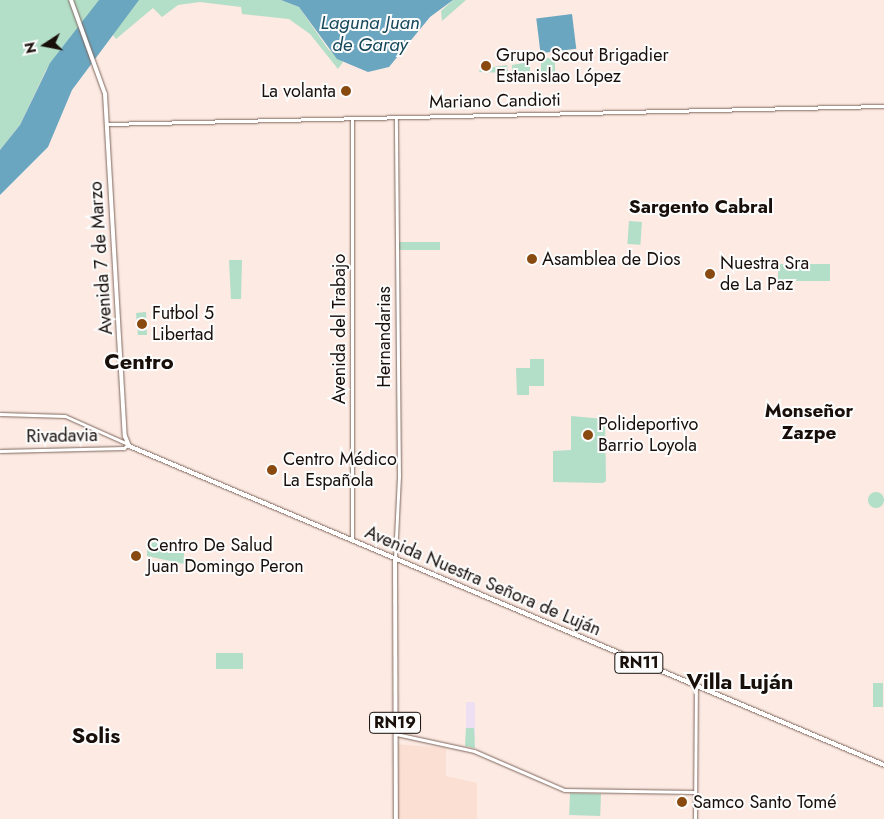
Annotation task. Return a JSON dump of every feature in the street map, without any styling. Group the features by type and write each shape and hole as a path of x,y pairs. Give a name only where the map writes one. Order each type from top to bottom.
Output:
{"main road":[{"name":"Avenida 7 de Marzo","path":"71,0 99,70 106,94 128,444"},
{"name":"Avenida Nuestra Señora de Luján","path":"128,444 696,687 884,765"},
{"name":"RN19","path":"396,558 396,596"},
{"name":"RN19","path":"396,558 396,819"},
{"path":"397,570 401,564 410,564"}],"street":[{"name":"Mariano Candioti","path":"107,124 884,106"},
{"name":"Hernandarias","path":"396,117 399,476 396,558"},
{"name":"Avenida del Trabajo","path":"352,118 352,539"},
{"path":"0,414 65,416 128,444"},
{"name":"Rivadavia","path":"0,450 124,448 128,444"},
{"path":"695,819 696,687"},
{"path":"395,734 474,751 564,790 695,792"}],"shaded area":[{"path":"466,702 475,702 475,739 466,739"},
{"path":"395,744 446,748 446,776 477,783 477,819 396,819"}],"green space":[{"path":"0,0 100,0 46,70 20,125 0,150"},
{"path":"114,0 281,0 299,7 328,49 343,62 338,69 310,34 289,19 242,14 241,7 200,2 178,5 162,17 153,8 116,39 112,34 124,19"},
{"path":"453,0 466,0 442,21 441,11"},
{"path":"541,58 555,58 555,83 541,83"},
{"path":"530,62 530,73 512,73 512,65"},
{"path":"507,65 508,73 479,72 480,69"},
{"path":"629,221 642,222 640,245 627,244"},
{"path":"399,242 440,242 440,250 399,250"},
{"path":"229,260 242,260 241,299 231,299"},
{"path":"778,264 830,264 830,281 778,281"},
{"name":"Futbol 5 Libertad","path":"146,312 147,335 138,335 136,313"},
{"path":"530,359 544,359 544,386 529,386 529,395 517,395 516,368 530,368"},
{"name":"Polideportivo Barrio Loyola","path":"571,416 605,419 606,481 603,483 553,482 553,451 571,450"},
{"path":"873,492 879,492 884,497 882,506 873,508 868,503 868,497"},
{"path":"174,541 184,544 184,564 147,556 147,543"},
{"path":"216,653 243,653 243,669 216,669"},
{"path":"873,683 883,683 883,707 873,707"},
{"path":"466,728 474,728 475,748 465,746"},
{"path":"570,793 601,794 600,816 569,815"}],"water":[{"path":"99,0 139,0 72,90 48,147 0,195 0,150 20,125 50,63"},
{"name":"Laguna Juan de Garay","path":"281,0 453,0 430,17 389,67 368,72 337,59 299,7"},
{"path":"572,14 576,49 541,53 536,18"}],"place":[{"name":"Grupo Scout Brigadier Estanislao López","path":"486,66"},
{"name":"La volanta","path":"346,91"},
{"name":"Asamblea de Dios","path":"532,259"},
{"name":"Nuestra Sra de La Paz","path":"710,274"},
{"name":"Futbol 5 Libertad","path":"142,324"},
{"name":"Polideportivo Barrio Loyola","path":"588,435"},
{"name":"Centro Médico La Española","path":"272,470"},
{"name":"Centro De Salud Juan Domingo Peron","path":"136,556"},
{"name":"Samco Santo Tomé","path":"682,802"}],"district":[{"name":"Sargento Cabral","path":"701,207"},
{"name":"Centro","path":"139,362"},
{"name":"Monseñor Zazpe","path":"809,422"},
{"name":"Villa Luján","path":"740,682"},
{"name":"Solis","path":"96,736"}]}
